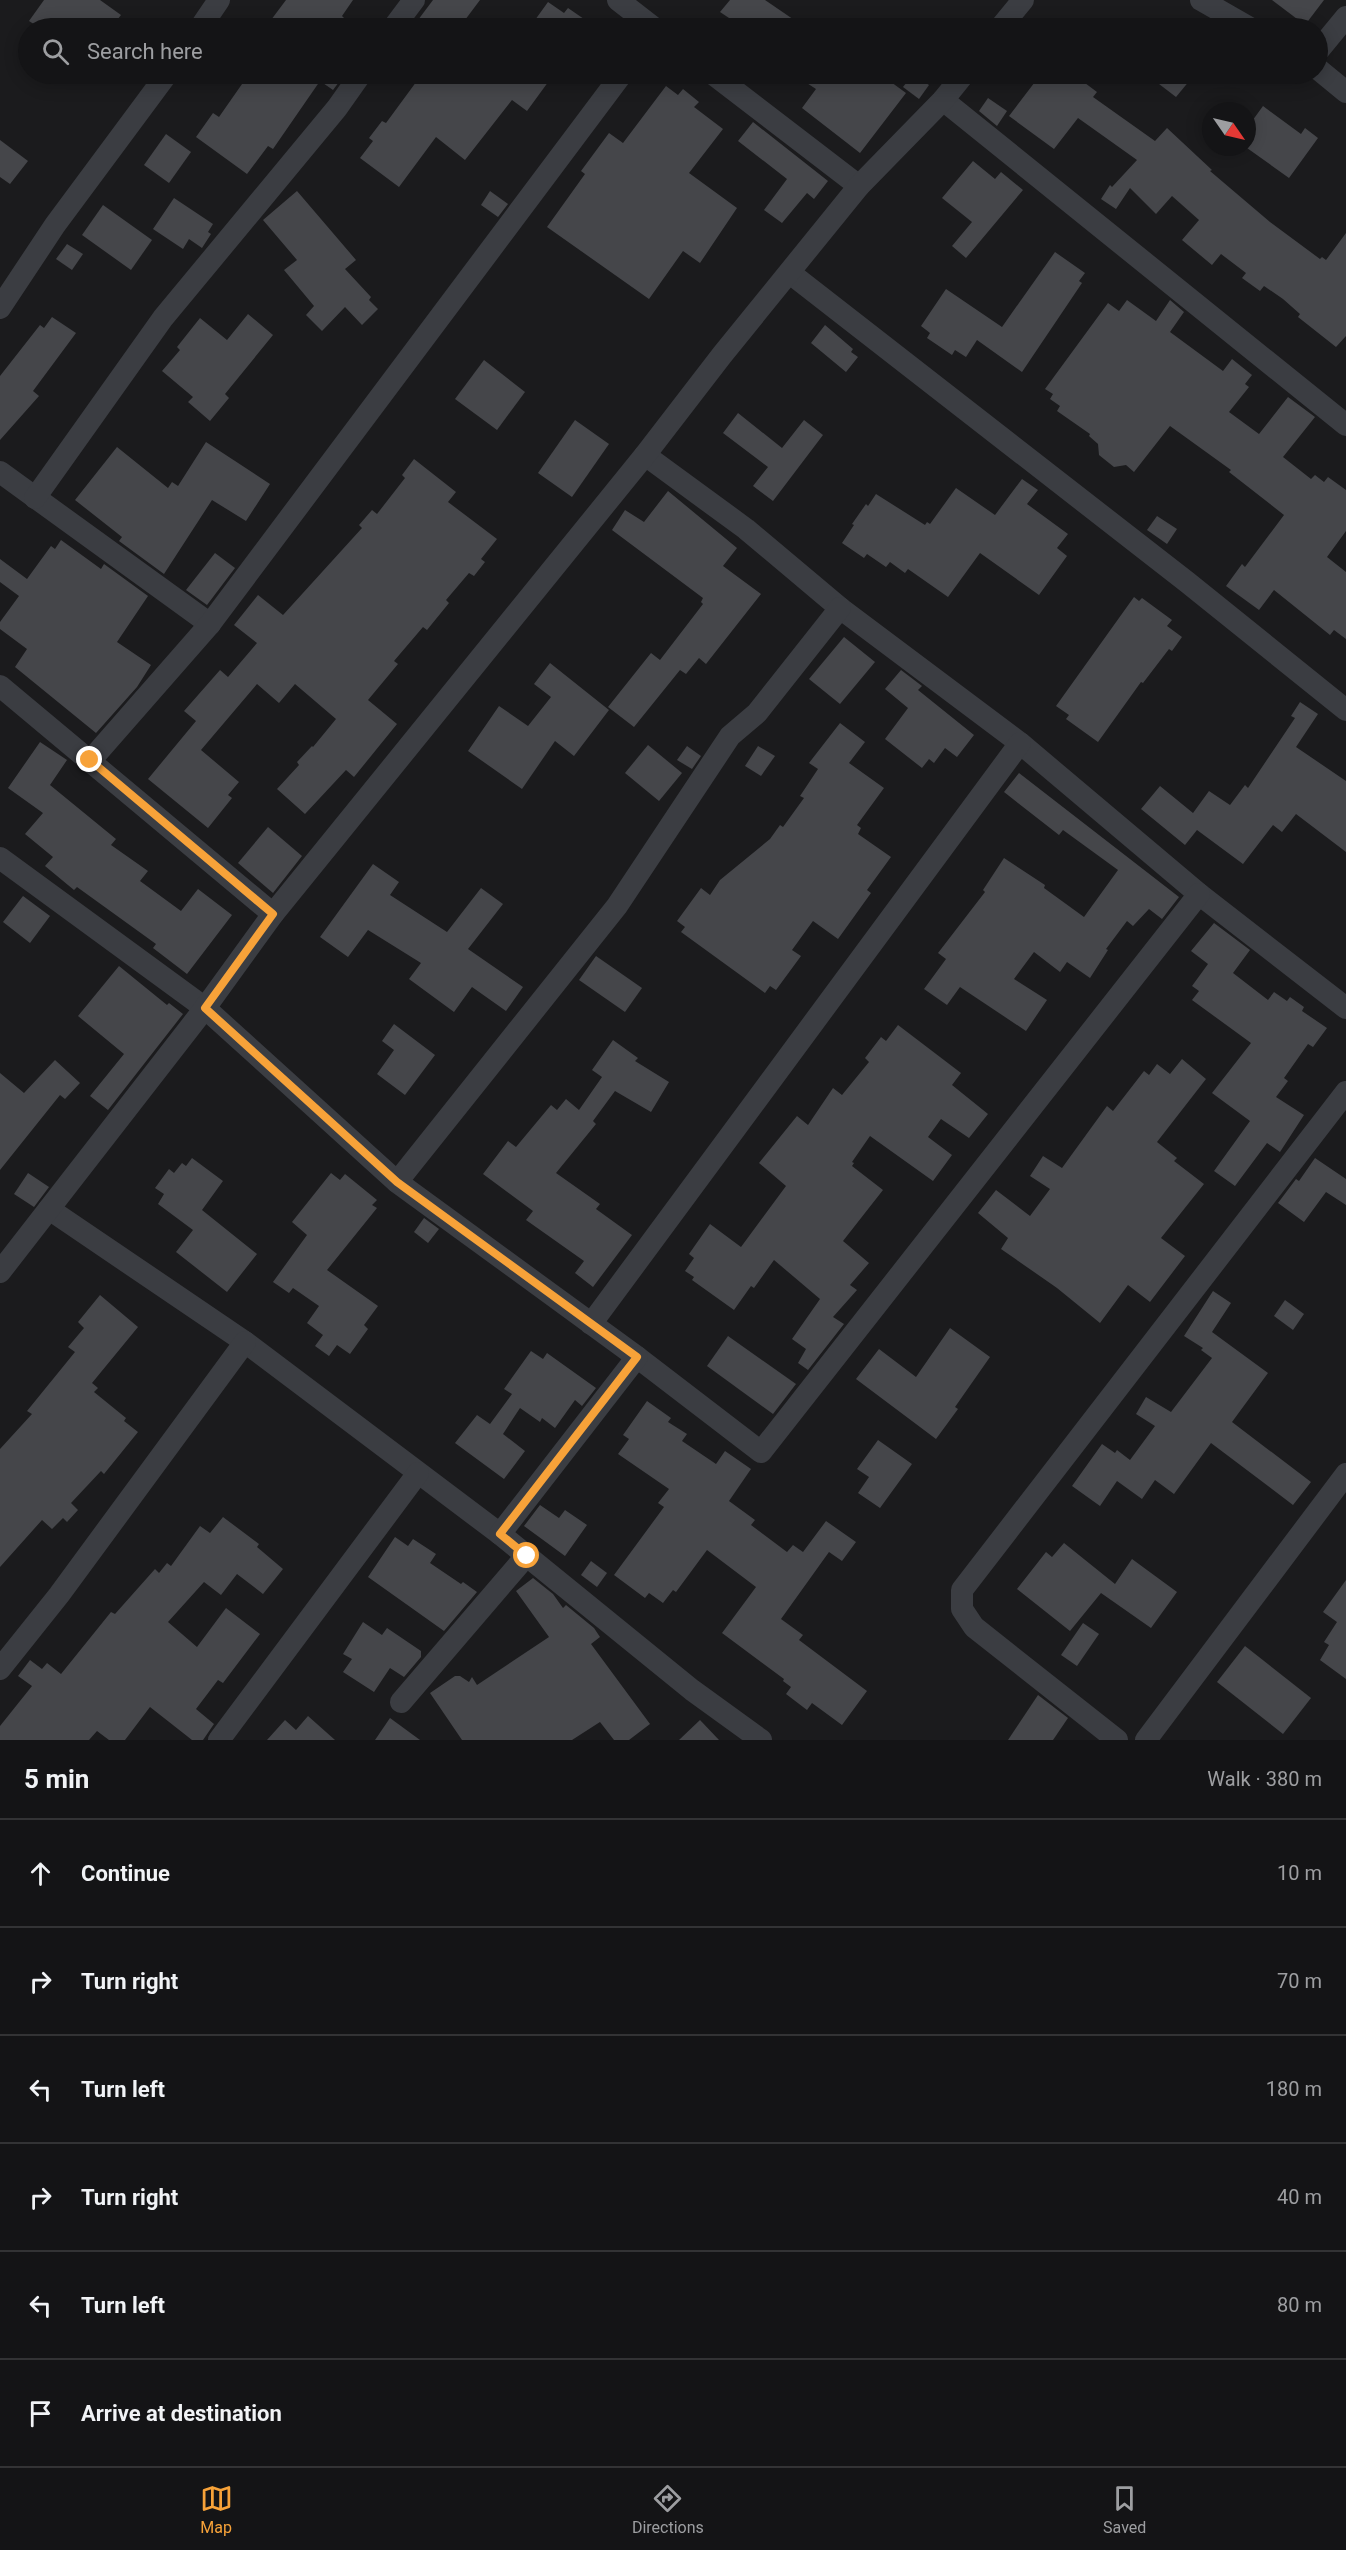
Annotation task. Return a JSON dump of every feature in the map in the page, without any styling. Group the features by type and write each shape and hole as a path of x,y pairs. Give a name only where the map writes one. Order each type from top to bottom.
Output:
{"street":[{"path":"207,18 219,0"},
{"path":"400,18 414,0"},
{"path":"618,0 641,18"},
{"path":"1008,18 1023,0"},
{"path":"1201,0 1232,18"},
{"path":"1328,38 1346,17"},
{"path":"1328,78 1346,92"},
{"path":"0,308 55,225 160,84"},
{"path":"35,498 163,318 337,108 354,84"},
{"path":"90,760 210,624 615,84"},
{"path":"726,84 859,186"},
{"path":"0,1272 205,1008 273,914 645,455 722,355 859,186 944,100 956,84"},
{"path":"944,100 1346,425"},
{"path":"790,273 1187,582 1346,710"},
{"path":"645,455 746,529 840,608 1020,743 1199,894 1344,1002"},
{"path":"0,472 210,624"},
{"path":"397,1182 616,906 730,736 757,713 840,608"},
{"path":"0,686 273,914"},
{"path":"591,1324 1020,743"},
{"path":"0,858 205,1008 397,1182 637,1357 760,1452 1199,894"},
{"path":"1117,1740 974,1627 962,1610 962,1590 1346,1092"},
{"path":"49,1209 245,1342 500,1534 692,1690 761,1740"},
{"path":"0,1669 59,1595 245,1342"},
{"path":"500,1534 637,1357"},
{"path":"219,1740 418,1473"},
{"path":"1146,1740 1346,1474"},
{"path":"401,1702 527,1556"}],"building":[{"path":"44,0 100,0 121,15 119,18 31,18"},
{"path":"286,0 353,0 342,16 344,18 272,18"},
{"path":"433,0 480,0 466,18 420,18"},
{"path":"730,0 765,0 791,18 729,18 720,12"},
{"path":"1272,0 1324,0 1310,18 1296,18"},
{"path":"548,2 564,13 568,8 582,18 536,18"},
{"path":"242,84 318,84 273,149 268,146 247,174 196,137 213,113 219,117"},
{"path":"324,84 338,84 333,90"},
{"path":"415,84 547,84 527,111 512,100 465,160 436,137 399,187 360,158 373,141 369,138 382,121 386,123"},
{"path":"808,84 894,84 906,93 860,153 802,108 816,89"},
{"path":"905,84 929,85 919,99 903,87"},
{"path":"1033,84 1086,84 1097,92 1093,97 1155,141 1167,128 1212,170 1210,171 1270,222 1320,259 1322,257 1326,260 1346,233 1346,336 1336,347 1298,317 1300,314 1283,299 1264,286 1260,291 1242,278 1246,273 1221,254 1212,265 1182,240 1199,220 1172,196 1156,214 1130,188 1116,209 1101,199 1110,185 1112,187 1137,160 1078,118 1054,149 1009,116"},
{"path":"1159,84 1187,84 1176,97"},
{"path":"666,86 678,95 683,89 699,102 694,107 723,129 689,173 737,208 700,263 683,251 649,299 547,227 585,174 581,171 609,133 623,143"},
{"path":"988,98 1007,111 997,126 979,111"},
{"path":"1263,106 1301,134 1305,128 1318,138 1289,178 1256,154 1256,116"},
{"path":"753,122 828,181 814,199 807,193 782,223 764,210 787,179 738,141"},
{"path":"166,134 191,152 169,183 144,165"},
{"path":"0,140 28,161 10,184 0,177"},
{"path":"973,161 995,179 1001,172 1023,190 966,258 952,246 972,222 942,198"},
{"path":"297,191 356,260 345,269 371,297 369,300 378,309 362,325 345,307 322,331 306,315 314,306 284,270 297,260 263,220"},
{"path":"490,191 508,204 498,217 481,205"},
{"path":"174,198 213,224 208,232 211,234 202,248 189,239 183,249 153,229"},
{"path":"103,205 152,240 131,270 82,235"},
{"path":"67,244 83,254 72,270 56,259"},
{"path":"1055,252 1085,273 1079,281 1082,283 1022,372 977,340 966,357 955,350 952,355 927,338 930,333 921,326 946,289 1002,327"},
{"path":"1127,300 1156,321 1170,300 1184,312 1170,332 1223,371 1232,359 1252,375 1245,384 1249,387 1229,412 1259,434 1288,397 1315,417 1283,457 1311,479 1315,475 1324,482 1328,477 1346,490 1346,531 1327,557 1346,572 1346,639 1334,630 1330,635 1274,590 1259,610 1226,586 1242,564 1245,567 1284,515 1229,472 1231,470 1170,426 1134,472 1126,465 1114,467 1099,455 1098,444 1089,436 1090,434 1057,411 1060,406 1050,399 1053,394 1045,389 1108,303 1119,311"},
{"path":"248,314 273,335 225,394 229,398 210,421 188,402 193,397 162,371 180,350 177,347 200,318 227,340"},
{"path":"52,317 76,333 33,391 39,396 0,440 0,376 40,325 44,328"},
{"path":"825,325 853,349 851,352 858,357 846,372 811,343"},
{"path":"484,360 525,392 497,430 455,399"},
{"path":"738,413 782,448 804,420 823,435 773,501 753,486 768,467 723,433"},
{"path":"575,420 609,444 572,497 538,473"},
{"path":"206,442 270,484 246,521 212,500 164,574 119,541 122,537 75,500 117,447 168,488 172,482 178,486"},
{"path":"414,459 456,492 448,502 497,539 481,559 485,562 474,576 469,573 446,600 449,603 427,630 423,627 394,661 398,664 368,700 397,724 354,777 346,770 305,814 277,789 299,765 297,762 336,719 295,684 279,703 257,684 201,750 239,782 228,795 232,798 208,828 148,779 196,721 184,711 220,670 228,677 257,643 234,625 258,595 283,615 362,528 359,525 372,510 377,514 405,478 402,475"},
{"path":"1022,479 1038,490 1027,504 1068,534 1057,548 1067,556 1039,595 980,553 948,597 908,569 905,573 890,562 886,567 867,554 864,558 842,543 854,525 852,524 876,494 925,525 927,522 930,524 956,488 995,515"},
{"path":"668,491 737,548 723,566 761,594 706,664 699,658 686,674 680,670 634,727 608,707 651,653 660,660 703,604 701,602 703,598 612,530 625,510 644,522"},
{"path":"1157,516 1177,529 1167,544 1147,530"},
{"path":"61,540 101,569 104,564 148,596 117,642 151,665 137,687 96,733 15,667 27,649 0,629 0,622 19,596 0,582 0,559 27,579 51,546 55,549"},
{"path":"215,553 235,568 207,605 186,590"},
{"path":"1134,597 1139,601 1142,598 1172,620 1167,626 1182,637 1172,651 1169,649 1143,683 1141,682 1098,742 1066,719 1069,715 1056,706"},
{"path":"844,637 875,662 840,704 809,679"},
{"path":"550,663 609,710 574,756 555,741 522,789 468,751 499,706 528,726 551,697 534,684"},
{"path":"901,670 922,686 918,690 974,735 957,757 945,748 934,763 929,759 922,768 885,739 908,708 885,689"},
{"path":"1300,702 1318,714 1296,747 1346,781 1346,852 1296,814 1282,832 1273,825 1243,864 1197,830 1185,845 1141,809 1160,786 1193,813 1209,791 1230,805 1245,785 1248,788 1295,718 1291,716"},
{"path":"840,723 865,742 849,763 884,788 857,825 861,828 858,834 891,857 867,890 871,893 838,939 813,921 792,950 801,956 776,990 770,986 765,993 681,932 685,927 677,921 701,888 710,895 720,880 770,839 780,825 783,827 804,798 800,796 818,769 809,763"},
{"path":"40,742 67,760 50,785 116,839 111,845 148,871 140,881 181,911 198,889 232,915 187,974 153,948 156,944 77,887 74,890 45,866 53,857 25,834 43,813 8,788"},
{"path":"648,745 682,773 659,801 625,773"},
{"path":"687,746 701,756 692,769 677,760"},
{"path":"758,746 775,756 761,776 745,766"},
{"path":"1019,773 1179,897 1162,919 1149,909 1133,926 1127,921 1106,949 1108,950 1090,978 1067,962 1060,972 1034,952 1014,979 1047,1000 1026,1031 960,987 947,1005 924,989 946,959 938,953 985,892 983,890 1004,858 1045,885 1044,888 1084,917 1118,870 1063,830 1059,835 1004,792"},
{"path":"268,827 302,856 273,893 238,863"},
{"path":"373,864 399,882 390,895 447,932 481,888 503,904 468,949 523,987 506,1011 472,987 454,1012 409,979 421,963 368,930 348,957 320,937"},
{"path":"23,896 50,916 30,943 3,922"},
{"path":"1214,923 1250,950 1233,973 1268,1000 1274,992 1287,1001 1290,997 1304,1007 1302,1011 1327,1028 1313,1047 1308,1044 1284,1078 1288,1081 1276,1097 1304,1115 1280,1152 1267,1143 1235,1186 1214,1171 1250,1121 1212,1093 1251,1043 1192,1000 1199,991 1192,986 1208,964 1191,951"},
{"path":"596,956 642,988 625,1012 579,980"},
{"path":"119,966 167,1005 169,1003 183,1014 108,1110 90,1096 124,1054 78,1016"},
{"path":"394,1024 435,1055 405,1095 377,1074 394,1050 382,1041"},
{"path":"898,1025 961,1073 952,1085 988,1114 969,1138 941,1119 928,1137 952,1155 933,1181 870,1136 852,1162 854,1163 852,1166 883,1190 843,1241 869,1263 850,1285 857,1290 833,1317 844,1324 808,1370 798,1363 806,1349 792,1339 820,1299 774,1260 754,1288 751,1286 734,1310 692,1280 694,1277 685,1271 694,1258 689,1254 710,1224 741,1247 786,1186 759,1163 797,1116 808,1125 833,1088 842,1095 869,1062 865,1058 881,1037 886,1041"},
{"path":"613,1040 638,1058 635,1061 669,1082 651,1112 615,1091 593,1121 596,1124 556,1173 600,1204 596,1209 632,1235 593,1287 575,1273 584,1261 526,1220 533,1211 483,1174 508,1141 516,1147 551,1105 557,1110 566,1099 579,1110 602,1077 592,1070"},
{"path":"1182,1059 1206,1079 1157,1142 1177,1158 1174,1161 1204,1184 1161,1238 1185,1256 1150,1302 1128,1285 1100,1323 1057,1288 1001,1249 1008,1238 978,1213 996,1190 1030,1216 1050,1189 1030,1176 1043,1156 1062,1168 1107,1106 1113,1111 1144,1071 1149,1075 1157,1064 1170,1074"},
{"path":"55,1060 80,1083 65,1099 60,1095 0,1170 0,1073 24,1093"},
{"path":"192,1158 223,1181 202,1210 257,1254 227,1292 176,1252 193,1230 158,1204 164,1194 155,1188 169,1169 174,1173 182,1163 186,1166"},
{"path":"1315,1158 1346,1179 1346,1205 1326,1192 1304,1222 1278,1203 1296,1179 1299,1181"},
{"path":"28,1173 49,1187 34,1207 14,1194"},
{"path":"331,1173 340,1180 345,1174 377,1200 372,1205 377,1208 327,1270 378,1306 364,1325 368,1329 350,1354 337,1345 329,1356 315,1346 323,1335 307,1323 319,1306 293,1288 289,1293 273,1282 307,1235 292,1222"},
{"path":"424,1218 439,1229 428,1243 414,1232"},
{"path":"1213,1291 1231,1303 1212,1332 1268,1373 1232,1422 1311,1482 1293,1505 1211,1443 1174,1494 1155,1480 1142,1499 1117,1481 1100,1506 1072,1486 1102,1444 1115,1453 1117,1450 1130,1460 1155,1426 1136,1414 1146,1397 1171,1412 1212,1358 1201,1350 1203,1348 1184,1336"},
{"path":"100,1295 138,1327 92,1383 98,1388 94,1392 126,1418 124,1421 138,1432 104,1474 101,1471 71,1503 78,1510 67,1522 63,1518 52,1529 42,1520 0,1567 0,1449 32,1414 27,1411 75,1352 68,1347 84,1328 78,1322"},
{"path":"1285,1300 1304,1314 1293,1330 1274,1316"},
{"path":"950,1328 990,1357 955,1407 958,1409 936,1439 856,1379 879,1349 916,1377"},
{"path":"728,1336 796,1384 773,1414 707,1366"},
{"path":"531,1351 543,1359 547,1353 596,1388 582,1406 575,1400 555,1428 542,1418 540,1422 520,1408 503,1434 525,1451 504,1479 455,1443 477,1415 490,1424 512,1394 504,1389"},
{"path":"647,1401 671,1418 668,1422 687,1434 682,1441 716,1464 725,1451 751,1469 729,1501 755,1520 751,1525 787,1552 793,1545 803,1552 826,1521 856,1542 842,1561 829,1552 781,1619 803,1635 799,1640 867,1691 842,1725 812,1703 807,1710 786,1694 791,1687 783,1681 784,1679 722,1633 756,1587 707,1550 676,1592 673,1590 663,1603 649,1593 645,1598 614,1575 664,1507 658,1503 669,1489 618,1454 629,1439 623,1435"},
{"path":"878,1440 912,1464 880,1508 858,1493 869,1477 857,1469"},
{"path":"540,1505 559,1518 565,1510 587,1525 565,1556 524,1526"},
{"path":"223,1517 259,1544 257,1547 283,1569 263,1594 237,1574 221,1595 204,1582 168,1622 197,1647 226,1608 260,1634 223,1683 218,1680 196,1709 214,1724 203,1740 192,1740 150,1707 125,1740 109,1740 97,1731 89,1740 0,1740 0,1726 32,1686 18,1676 30,1660 42,1669 47,1663 61,1674 111,1612 115,1614 155,1569 159,1573 167,1563 171,1566 200,1526 210,1533"},
{"path":"395,1537 408,1546 413,1539 436,1554 430,1563 477,1592 444,1631 368,1577"},
{"path":"1064,1543 1115,1584 1132,1559 1177,1592 1151,1628 1101,1593 1070,1631 1017,1589 1046,1552 1052,1557"},
{"path":"591,1561 607,1573 597,1587 581,1575"},
{"path":"533,1578 553,1594 563,1608 566,1605 594,1628 600,1637 591,1644 650,1724 629,1740 614,1740 600,1722 572,1740 462,1740 430,1693 455,1676 460,1676 469,1682 472,1677 477,1685 549,1637 516,1591"},
{"path":"1346,1580 1346,1679 1320,1660 1329,1645 1324,1642 1337,1622 1323,1612"},
{"path":"363,1622 382,1635 387,1628 421,1651 421,1657 404,1677 390,1668 374,1692 343,1672 352,1659 343,1654"},
{"path":"1083,1623 1099,1634 1077,1666 1061,1655"},
{"path":"1245,1646 1311,1698 1283,1734 1217,1682"},
{"path":"1038,1695 1068,1718 1053,1740 1008,1740"},
{"path":"308,1716 335,1740 267,1740 285,1720 296,1730"},
{"path":"390,1718 420,1740 375,1740"},
{"path":"700,1720 719,1740 679,1740"}],"route":[{"path":"90,760 273,914 205,1008 397,1182 637,1357 500,1534 527,1556"}]}
